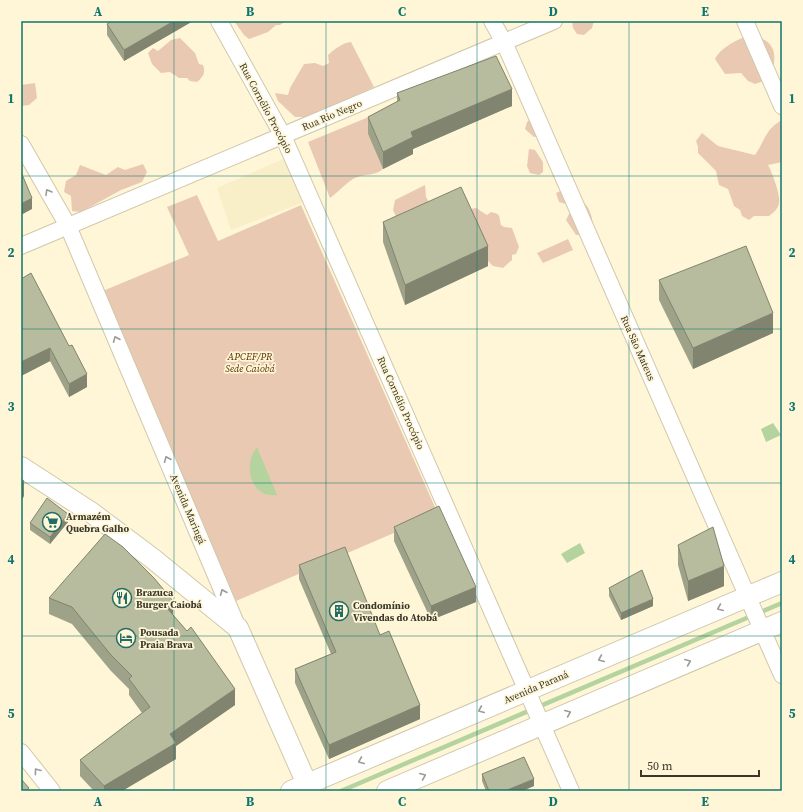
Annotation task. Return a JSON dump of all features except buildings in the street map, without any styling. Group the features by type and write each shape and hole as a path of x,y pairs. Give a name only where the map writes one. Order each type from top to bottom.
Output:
{"street":[{"name":"Rua Cornélio Procópio","path":"219,21 283,136 571,791"},
{"name":"Rua São Mateus","path":"492,21 504,42 782,675"},
{"name":"Rua Rio Negro","path":"21,246 554,21"},
{"path":"745,21 782,106"},
{"name":"Avenida Maringá","path":"21,144 68,226 238,628 303,789"},
{"path":"21,467 98,518 152,558 238,628"},
{"name":"Avenida Paraná","path":"303,789 750,601 782,582"},
{"path":"387,791 540,721 761,627 782,622"},
{"path":"21,752 52,791"}],"shaded area":[{"path":"288,157 307,201 231,230 217,188"},
{"path":"773,423 781,435 766,442 761,429"},
{"path":"257,447 277,495 268,495 261,492 255,486 252,479 250,463 252,454"},
{"path":"580,543 585,553 567,563 561,554"}],"green space":[{"path":"234,21 286,21 280,25 276,25 268,32 249,39 244,35"},
{"path":"572,21 594,21 592,28 584,35 577,34 573,28"},
{"path":"751,35 760,37 771,45 774,56 773,71 770,79 755,84 748,81 741,73 725,74 715,59 721,51 730,44"},
{"path":"180,38 195,53 199,64 203,65 203,75 197,82 190,81 187,78 179,78 170,72 161,73 152,64 148,53 153,48 158,51 171,40"},
{"path":"351,42 374,87 306,117 295,117 278,101 275,93 288,95 290,88 304,64 315,63 323,66 329,63 328,55 342,45"},
{"path":"35,83 37,98 29,105 21,106 21,85"},
{"path":"371,116 368,134 383,169 376,173 353,179 330,198 308,142"},
{"path":"533,117 539,136 534,137 525,129 527,122"},
{"path":"782,120 782,162 768,165 774,178 777,190 779,200 778,205 775,211 769,216 754,216 749,220 742,216 740,210 734,206 728,189 719,185 716,171 698,153 696,141 702,133 718,146 755,155 772,127"},
{"path":"529,149 535,150 543,162 543,172 539,175 530,173 527,166"},
{"path":"143,164 147,172 142,182 121,190 81,212 72,211 71,196 64,192 66,181 76,175 80,165 106,175 118,167 125,170"},
{"path":"425,185 426,197 438,218 403,233 393,210 395,200"},
{"path":"565,189 585,204 589,210 593,226 584,235 576,235 566,220 571,210 566,204 559,202 556,193"},
{"name":"APCEF/PR Sede Caiobá","path":"197,195 218,241 301,205 438,514 236,601 98,293 189,255 167,207"},
{"path":"476,208 487,215 491,212 496,214 499,216 501,225 512,228 519,247 516,254 512,255 512,260 503,268 493,266 488,261 470,209"},
{"path":"568,239 573,250 543,263 537,253"}],"waterway":[{"path":"341,791 782,603"}],"place":[{"name":"Armazém Quebra Galho","path":"52,522"},
{"name":"Brazuca Burger Caiobá","path":"122,598"},
{"name":"Condomínio Vivendas do Atobá","path":"339,611"},
{"name":"Pousada Praia Brava","path":"126,638"}]}
